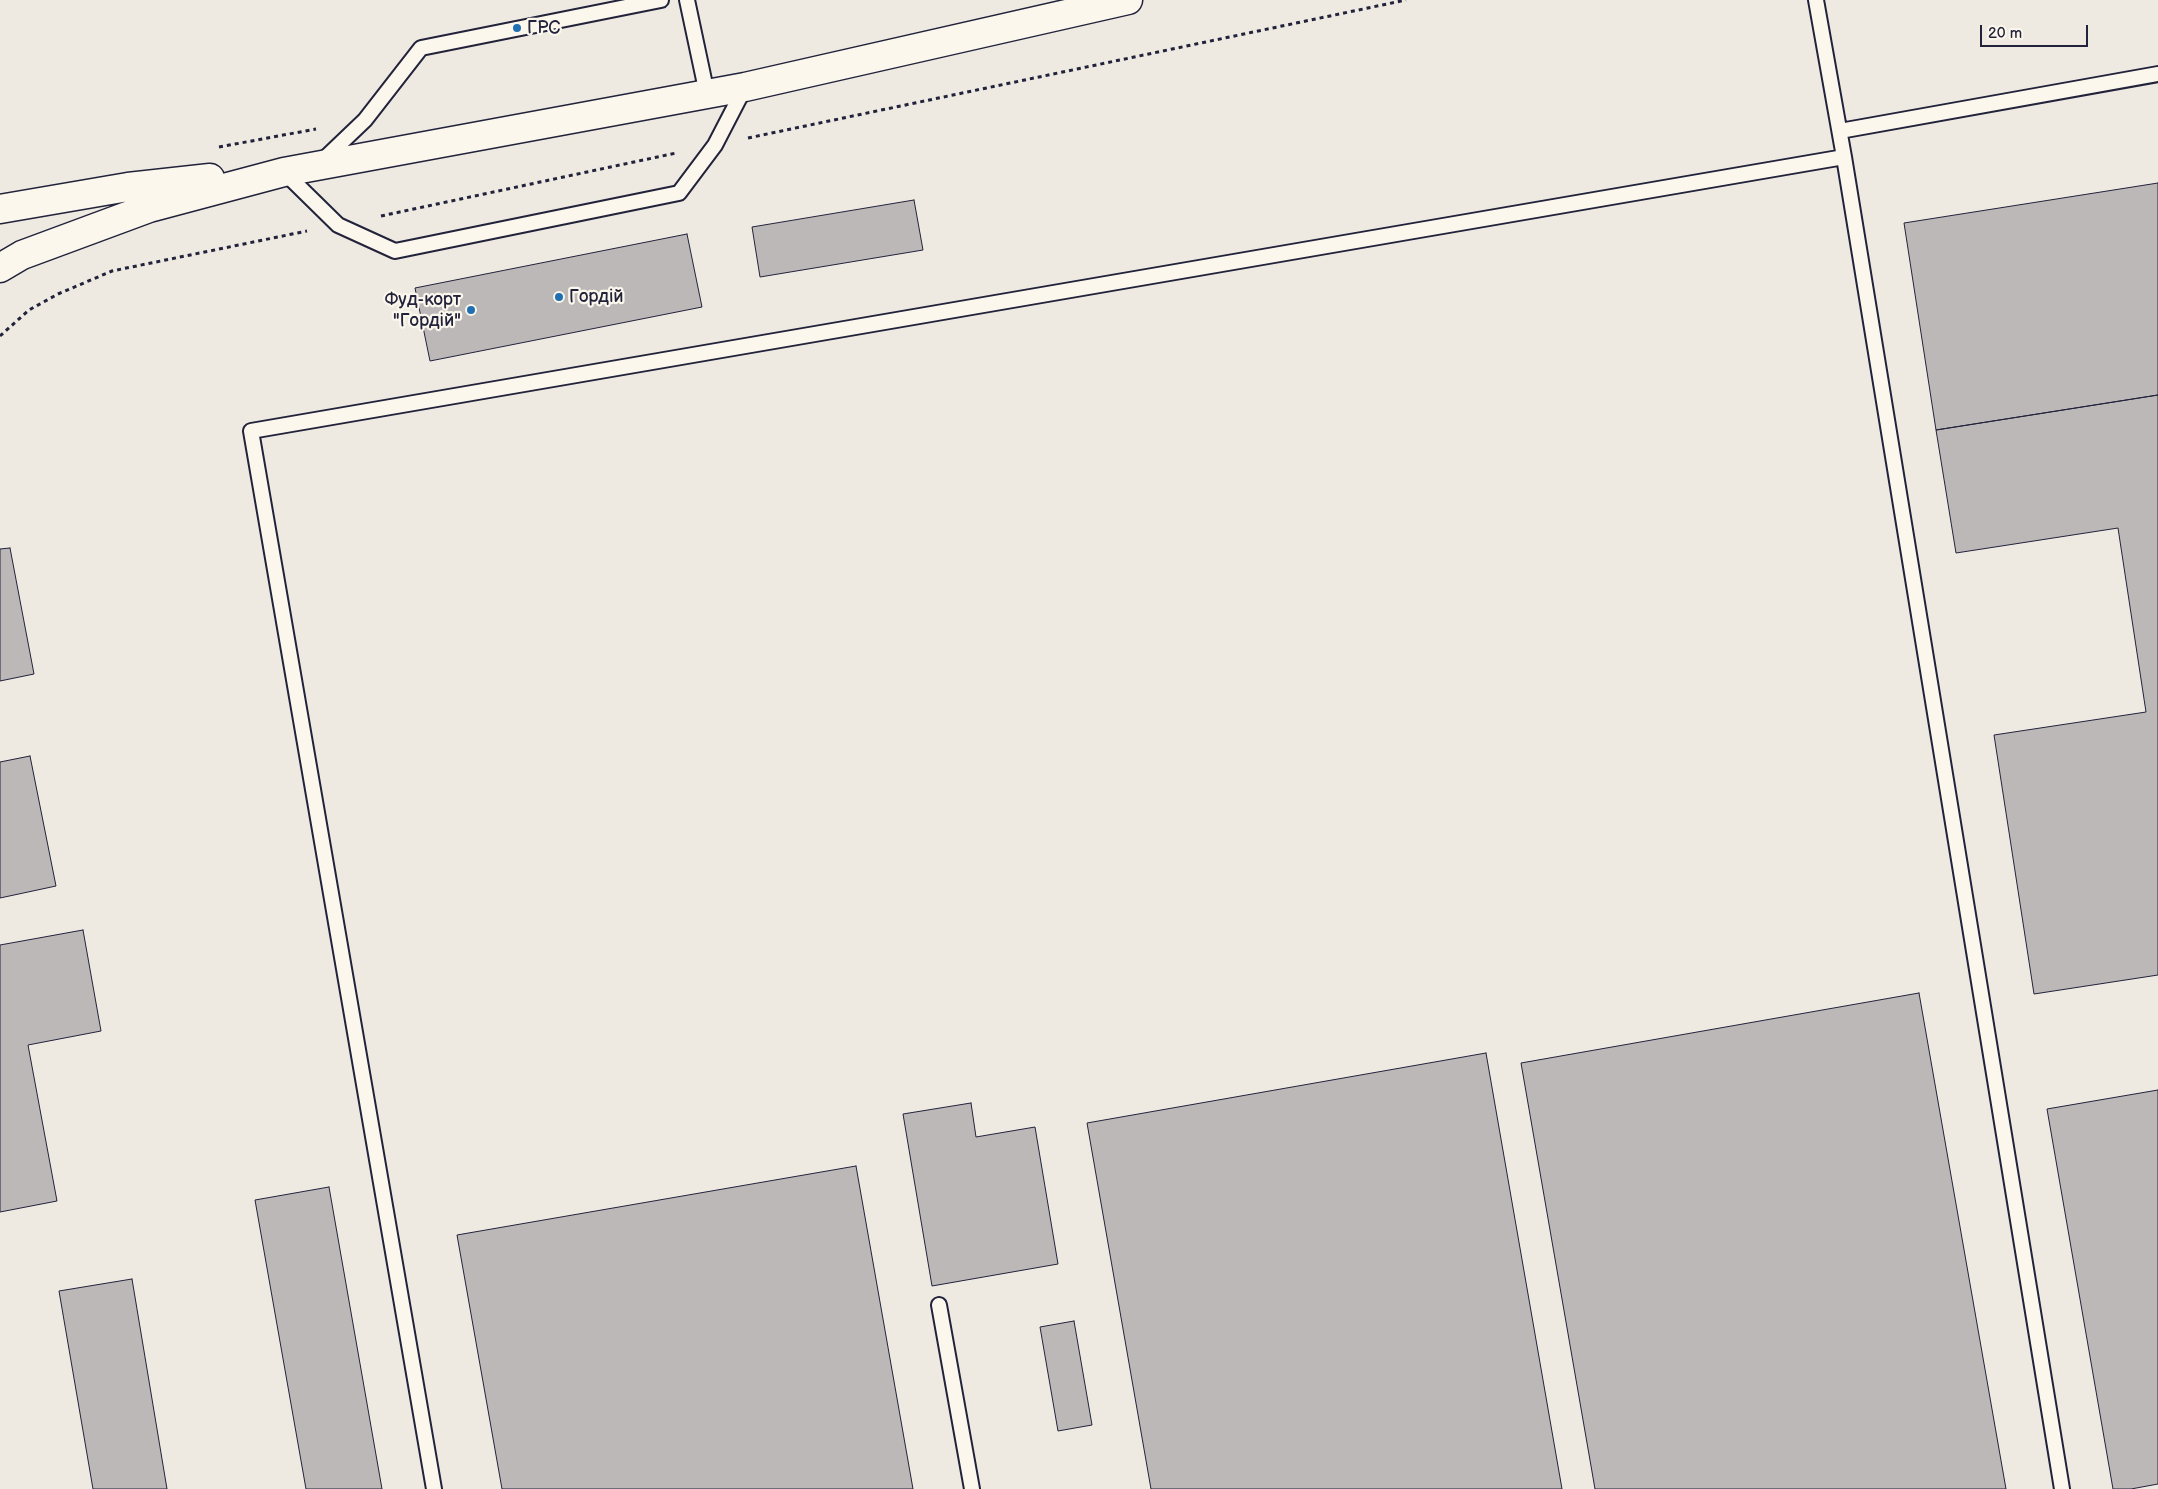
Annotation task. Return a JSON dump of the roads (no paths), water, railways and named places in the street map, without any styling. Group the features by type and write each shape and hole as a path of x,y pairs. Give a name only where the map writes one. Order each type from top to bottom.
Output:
{"main road":[{"path":"0,268 22,255 149,208 284,172 745,87 1128,0"},
{"path":"0,209 128,187 284,172"}],"lane":[{"path":"317,166 366,120 421,48 661,0"},
{"path":"687,0 706,94"},
{"path":"1816,0 1840,131 2062,1489"},
{"path":"1840,131 2158,74"},
{"path":"284,172 338,225 394,251 679,193 715,145 745,87"},
{"path":"434,1489 251,431 1844,157"},
{"path":"939,1305 972,1489"}],"place":[{"name":"ГРС","path":"517,28"},
{"name":"Гордій","path":"559,297"},
{"name":"Фуд-корт \"Гордій\"","path":"471,310"}]}
